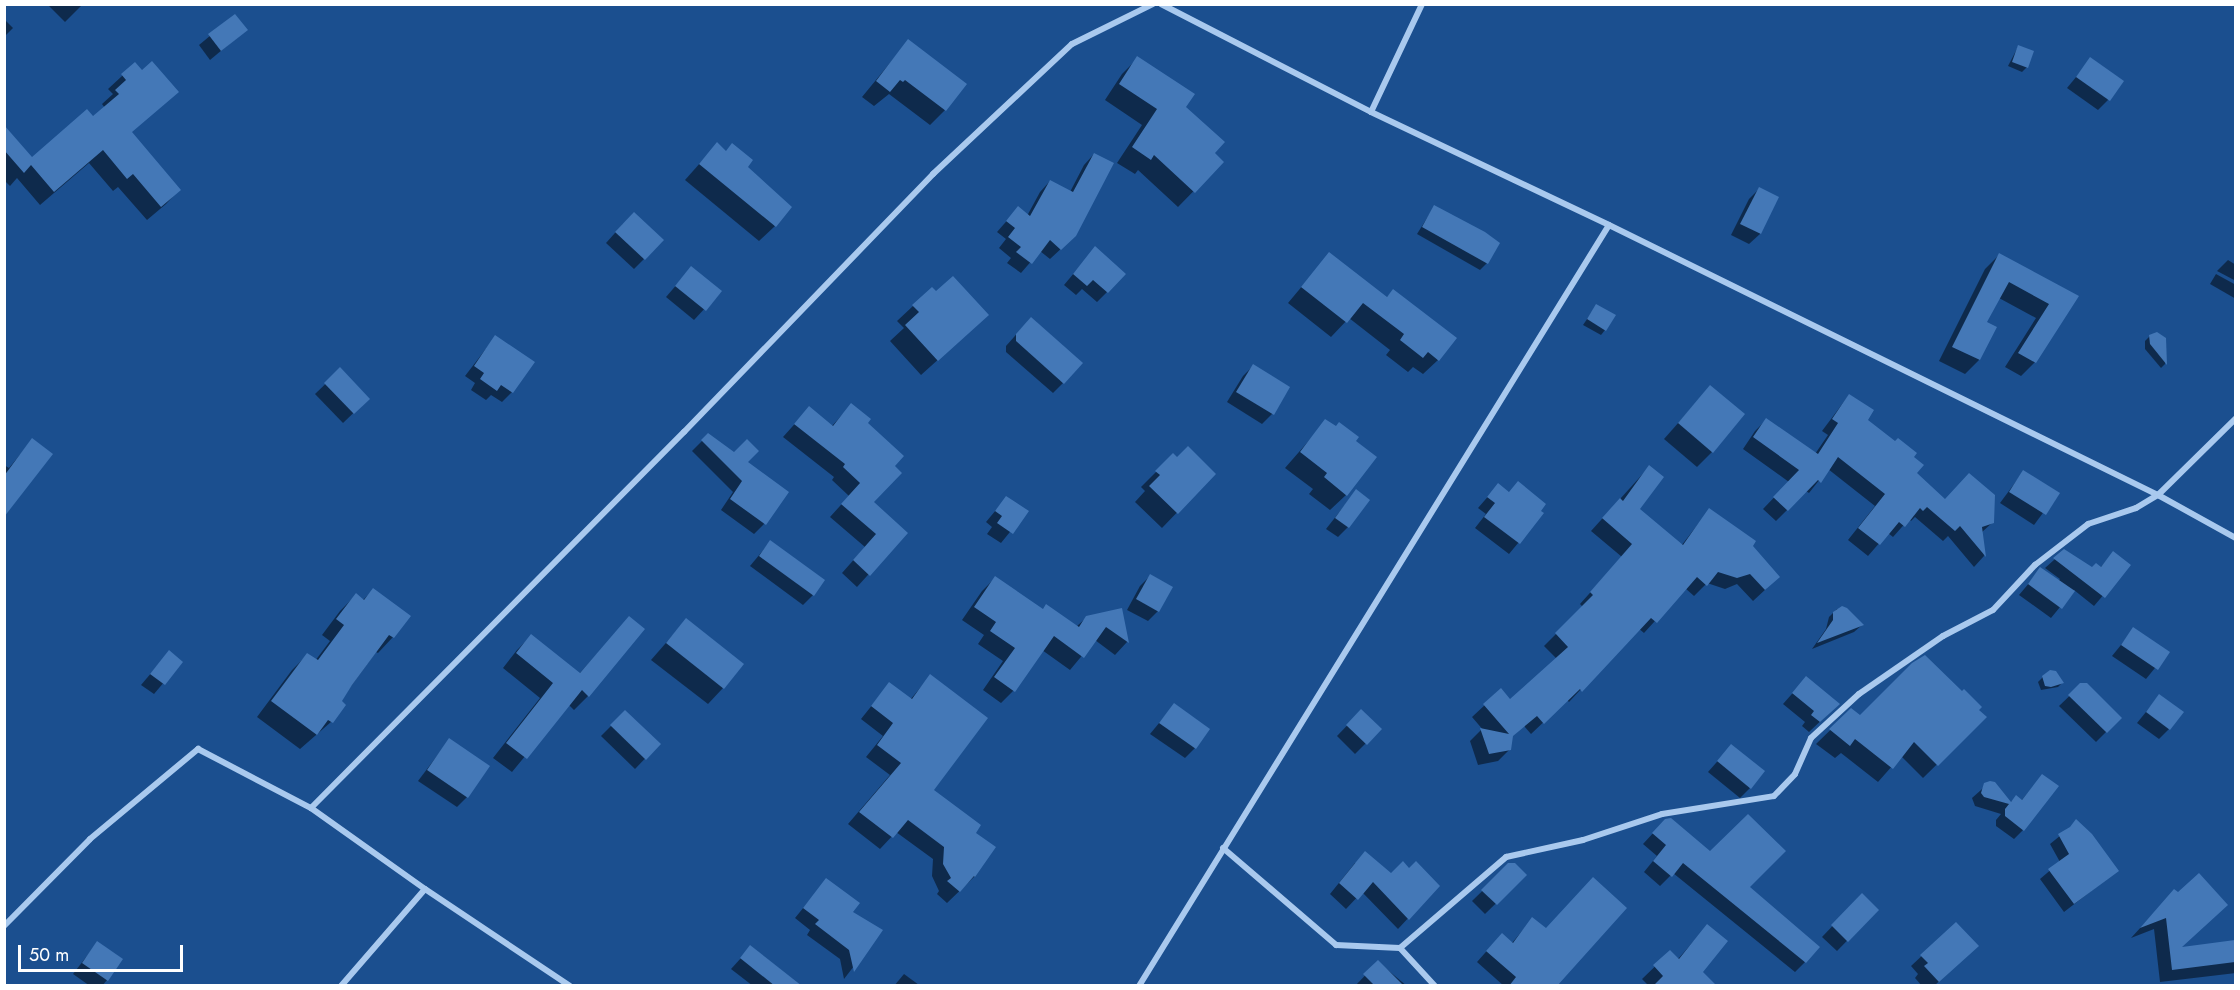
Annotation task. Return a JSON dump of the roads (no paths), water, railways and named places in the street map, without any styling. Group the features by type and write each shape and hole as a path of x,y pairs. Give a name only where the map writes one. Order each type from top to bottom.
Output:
{"street":[{"path":"311,808 684,432 933,174 1072,44 1153,4"},
{"path":"1161,4 1371,112 1609,225 2158,495 2235,538"},
{"path":"1371,112 1422,4"},
{"path":"1139,986 1609,225"},
{"path":"1223,848 1336,945 1400,948 1506,857 1583,840 1662,814 1774,796 1795,774 1811,738 1859,694 1943,636 1993,610 2034,565 2088,525 2136,508 2158,495 2235,418"},
{"path":"4,926 90,838 198,749 311,808 425,889 570,986"},
{"path":"341,986 425,889"},
{"path":"1400,948 1435,986"}]}
